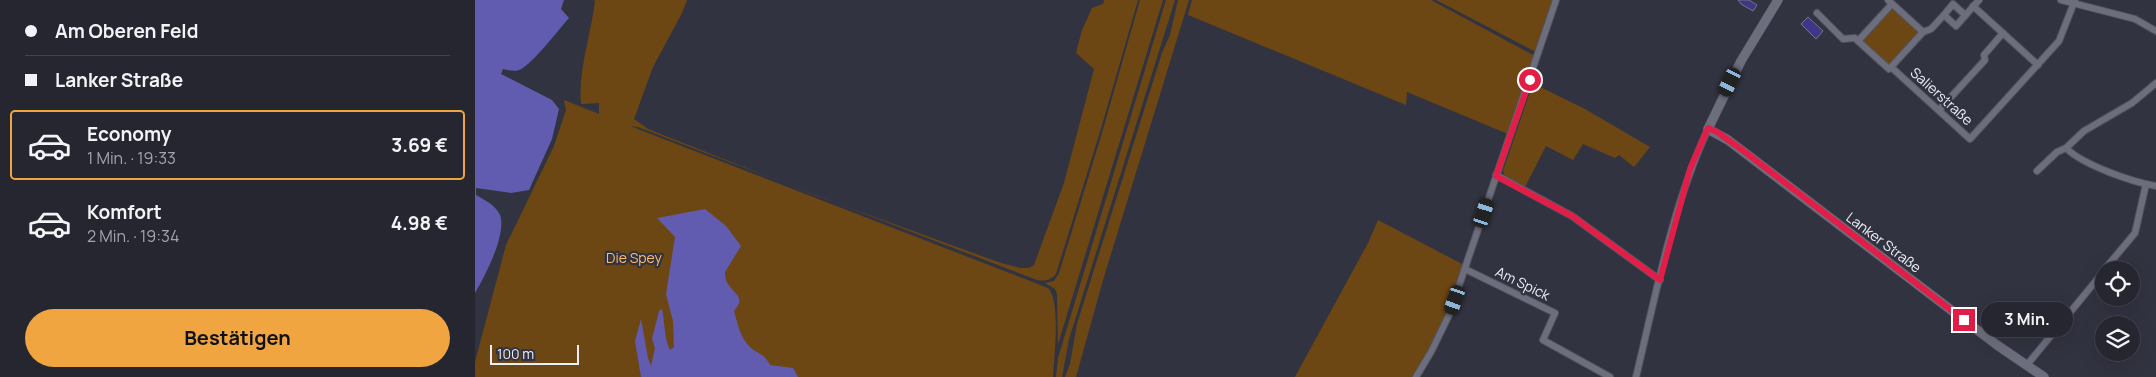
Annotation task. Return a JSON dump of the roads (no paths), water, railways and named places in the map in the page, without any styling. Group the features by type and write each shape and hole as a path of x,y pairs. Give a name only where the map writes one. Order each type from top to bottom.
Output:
{"street":[{"path":"1415,377 1443,331 1556,0"},
{"path":"1635,377 1690,169 1741,61 1779,0"},
{"path":"1965,15 1953,4 1943,14 1956,26 1979,0"},
{"path":"2061,0 2075,2 2135,19 2156,31"},
{"path":"1858,41 1890,2 1923,32"},
{"name":"Salierstraße","path":"1943,14 1931,29 1923,32 1891,67 1970,139 2059,41 2075,2"},
{"path":"1973,6 2038,65"},
{"path":"1817,13 1843,39 1855,38 1889,69 1891,67"},
{"path":"1939,110 1985,60 1984,55 2003,34"},
{"path":"2037,170 2057,152 2066,148 2084,131 2132,103 2156,83"},
{"name":"Lanker Straße","path":"1708,128 1728,140 2025,366 2044,377"},
{"path":"2066,148 2072,154 2090,164 2156,186"},
{"path":"1496,176 1572,216 1660,280"},
{"path":"2112,261 2135,234 2146,184"},
{"name":"Am Spick","path":"1465,269 1555,312 1543,340 1610,377"},
{"path":"2025,366 2095,281"}],"park label":[{"name":"Die Spey","path":"634,257"}]}
